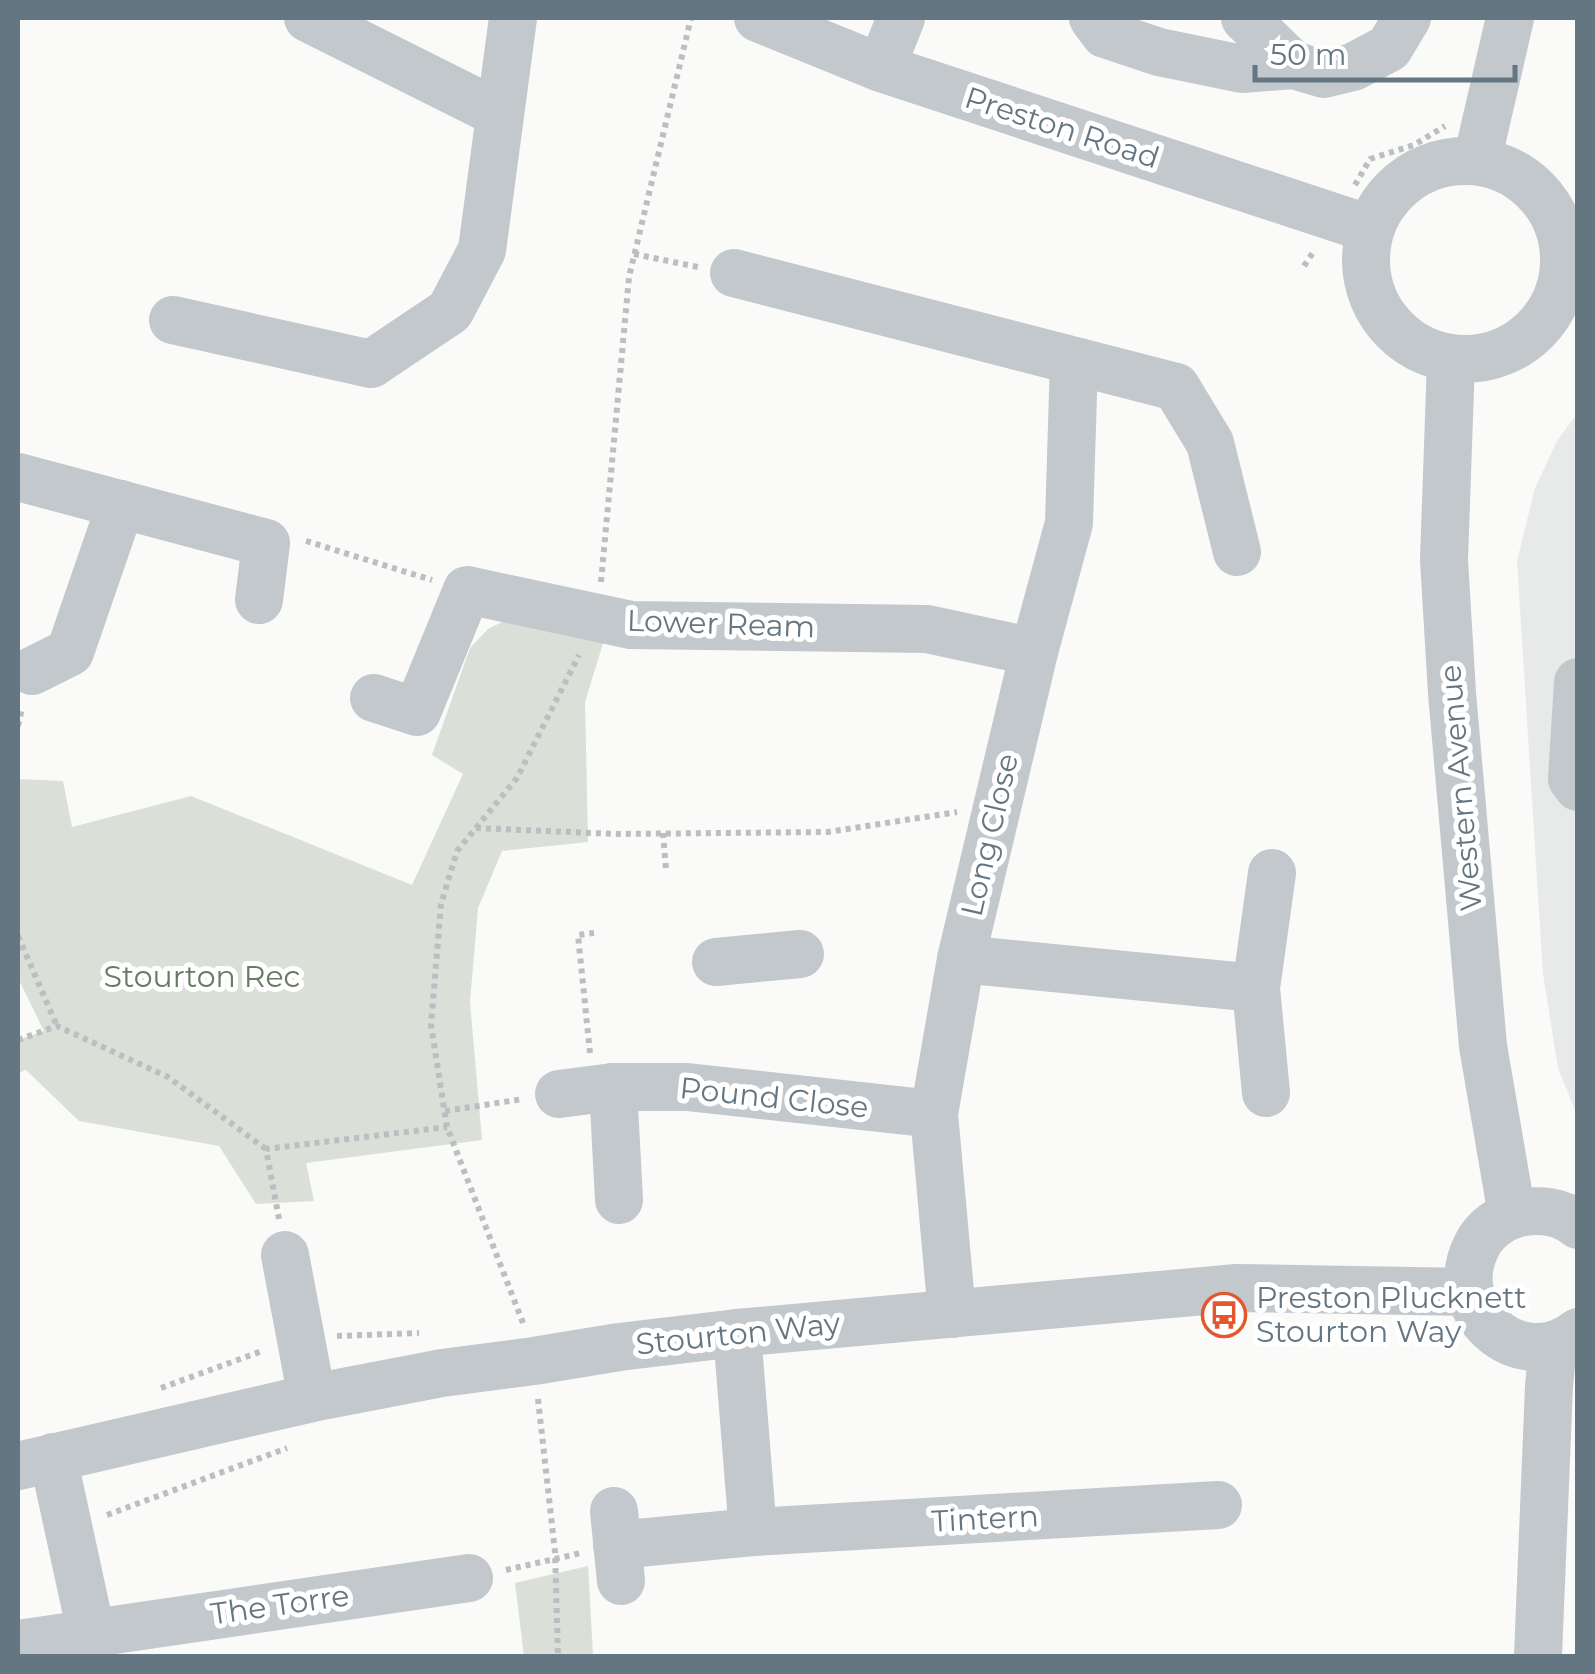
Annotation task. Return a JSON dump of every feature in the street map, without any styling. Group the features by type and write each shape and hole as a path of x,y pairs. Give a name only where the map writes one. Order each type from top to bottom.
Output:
{"street":[{"path":"308,18 500,114"},
{"path":"205,313 371,364 450,310 482,250 513,18"},
{"name":"Preston Road","path":"758,18 881,68 1352,223"},
{"path":"881,68 901,18"},
{"path":"1093,18 1105,34 1159,52 1242,69 1292,64 1324,74 1353,66 1390,48 1407,18"},
{"path":"1245,18 1292,64"},
{"path":"1465,142 1537,192 1553,214 1562,239 1568,295 1518,345 1485,358 1451,360 1423,351 1398,336 1380,313 1368,286 1364,257 1352,223 1382,204 1400,184 1424,170 1450,162 1465,142 1510,18"},
{"path":"734,274 1176,387 1210,444 1237,552"},
{"name":"Long Close","path":"952,1314 934,1114 961,959 1034,652 1070,523 1074,360"},
{"name":"Western Avenue","path":"1451,360 1444,560 1452,692 1483,1046 1512,1215"},
{"path":"18,478 272,538 259,600"},
{"path":"32,671 70,652 120,504"},
{"path":"374,698 417,712 467,590"},
{"name":"Lower Ream","path":"467,590 631,625 927,629 1034,652"},
{"path":"1578,682 1572,779 1578,787"},
{"path":"1266,1093 1256,988 1272,873"},
{"path":"716,962 800,954"},
{"path":"961,959 1256,988"},
{"name":"Pound Close","path":"589,1090 688,1087 934,1114"},
{"path":"589,1090 619,1200"},
{"path":"1565,1338 1531,1346 1509,1341 1491,1329 1477,1312 1469,1292 1468,1273 1481,1238 1512,1215 1552,1212 1578,1225"},
{"path":"286,1254 312,1398"},
{"name":"Stourton Way","path":"35,1462 312,1398 619,1346 1237,1288 1469,1292"},
{"path":"737,1333 752,1532"},
{"path":"1538,1656 1549,1386 1565,1338"},
{"path":"35,1462 68,1525 91,1632"},
{"name":"Tintern","path":"617,1545 752,1532 1218,1505"},
{"name":"The Torre","path":"18,1644 469,1584"}],"path":[{"path":"558,1656 555,1559 534,1361 526,1329 447,1127 432,1025 441,904 457,852 517,778 598,618 629,277 691,18"},
{"path":"1304,266 1352,223 1370,159 1414,146 1465,142"},
{"path":"634,254 734,274"},
{"path":"272,538 467,590"},
{"path":"475,828 616,834 828,832 997,806"},
{"path":"663,833 666,869"},
{"path":"445,1111 589,1090 578,935 594,933"},
{"path":"18,936 57,1026 168,1077 266,1149 286,1254"},
{"path":"18,1040 57,1026"},
{"path":"266,1149 447,1127"},
{"path":"68,1525 114,1513 318,1437 312,1398"},
{"path":"469,1584 617,1545"}],"shaded area":[{"path":"1577,417 1577,1115 1558,1068 1543,974 1517,561 1535,488 1557,441"}],"green space":[{"name":"Stourton Rec","path":"508,619 605,637 585,702 588,842 502,851 478,908 470,1002 482,1140 306,1163 314,1201 256,1204 219,1146 79,1121 26,1070 18,1073 18,1040 44,1031 18,978 18,779 63,781 72,827 191,796 412,885 463,774 432,755 470,648 488,629"},
{"path":"588,1566 593,1656 524,1656 515,1583"}],"place":[{"name":"Preston Plucknett Stourton Way","path":"1224,1315"}]}
